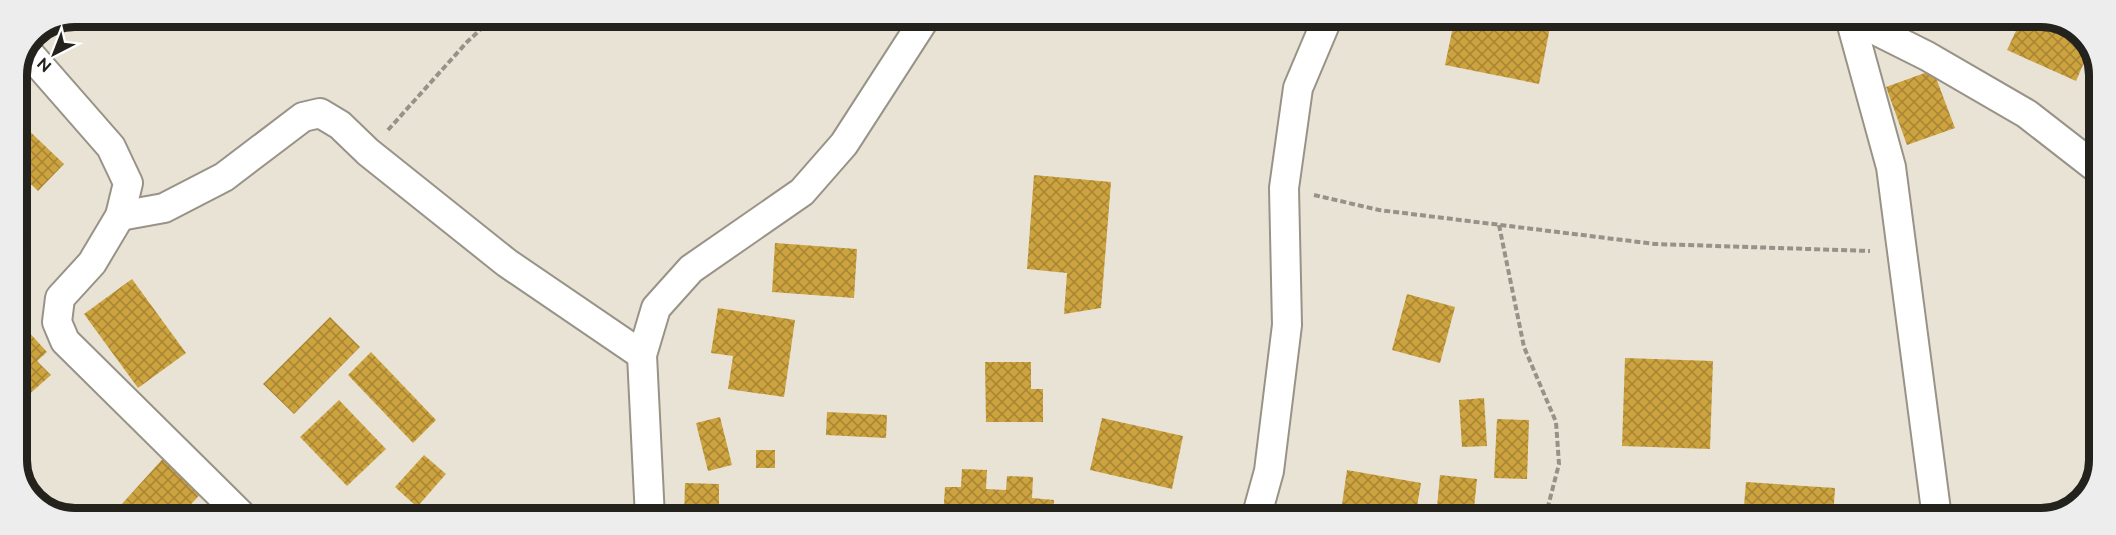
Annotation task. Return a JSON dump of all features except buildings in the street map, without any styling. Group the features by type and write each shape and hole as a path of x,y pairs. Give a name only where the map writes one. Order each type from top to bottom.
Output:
{"street":[{"path":"650,508 642,355 656,308 691,269 802,192 844,144 920,27"},
{"path":"1259,508 1269,471 1287,325 1284,188 1298,88 1324,27"},
{"path":"1852,27 1891,166 1936,508"},
{"path":"1868,27 1927,56 2027,114 2089,162"},
{"path":"31,56 111,147 128,183 120,216 92,263 60,298 57,322 65,341 234,508"},
{"path":"120,216 164,208 224,177 303,117 321,113 340,125 368,152 507,263 642,355"}],"path":[{"path":"368,152 483,27"},
{"path":"1284,188 1379,210 1655,244 1902,252"},
{"path":"1500,225 1524,347 1556,422 1559,464 1548,508"}]}
